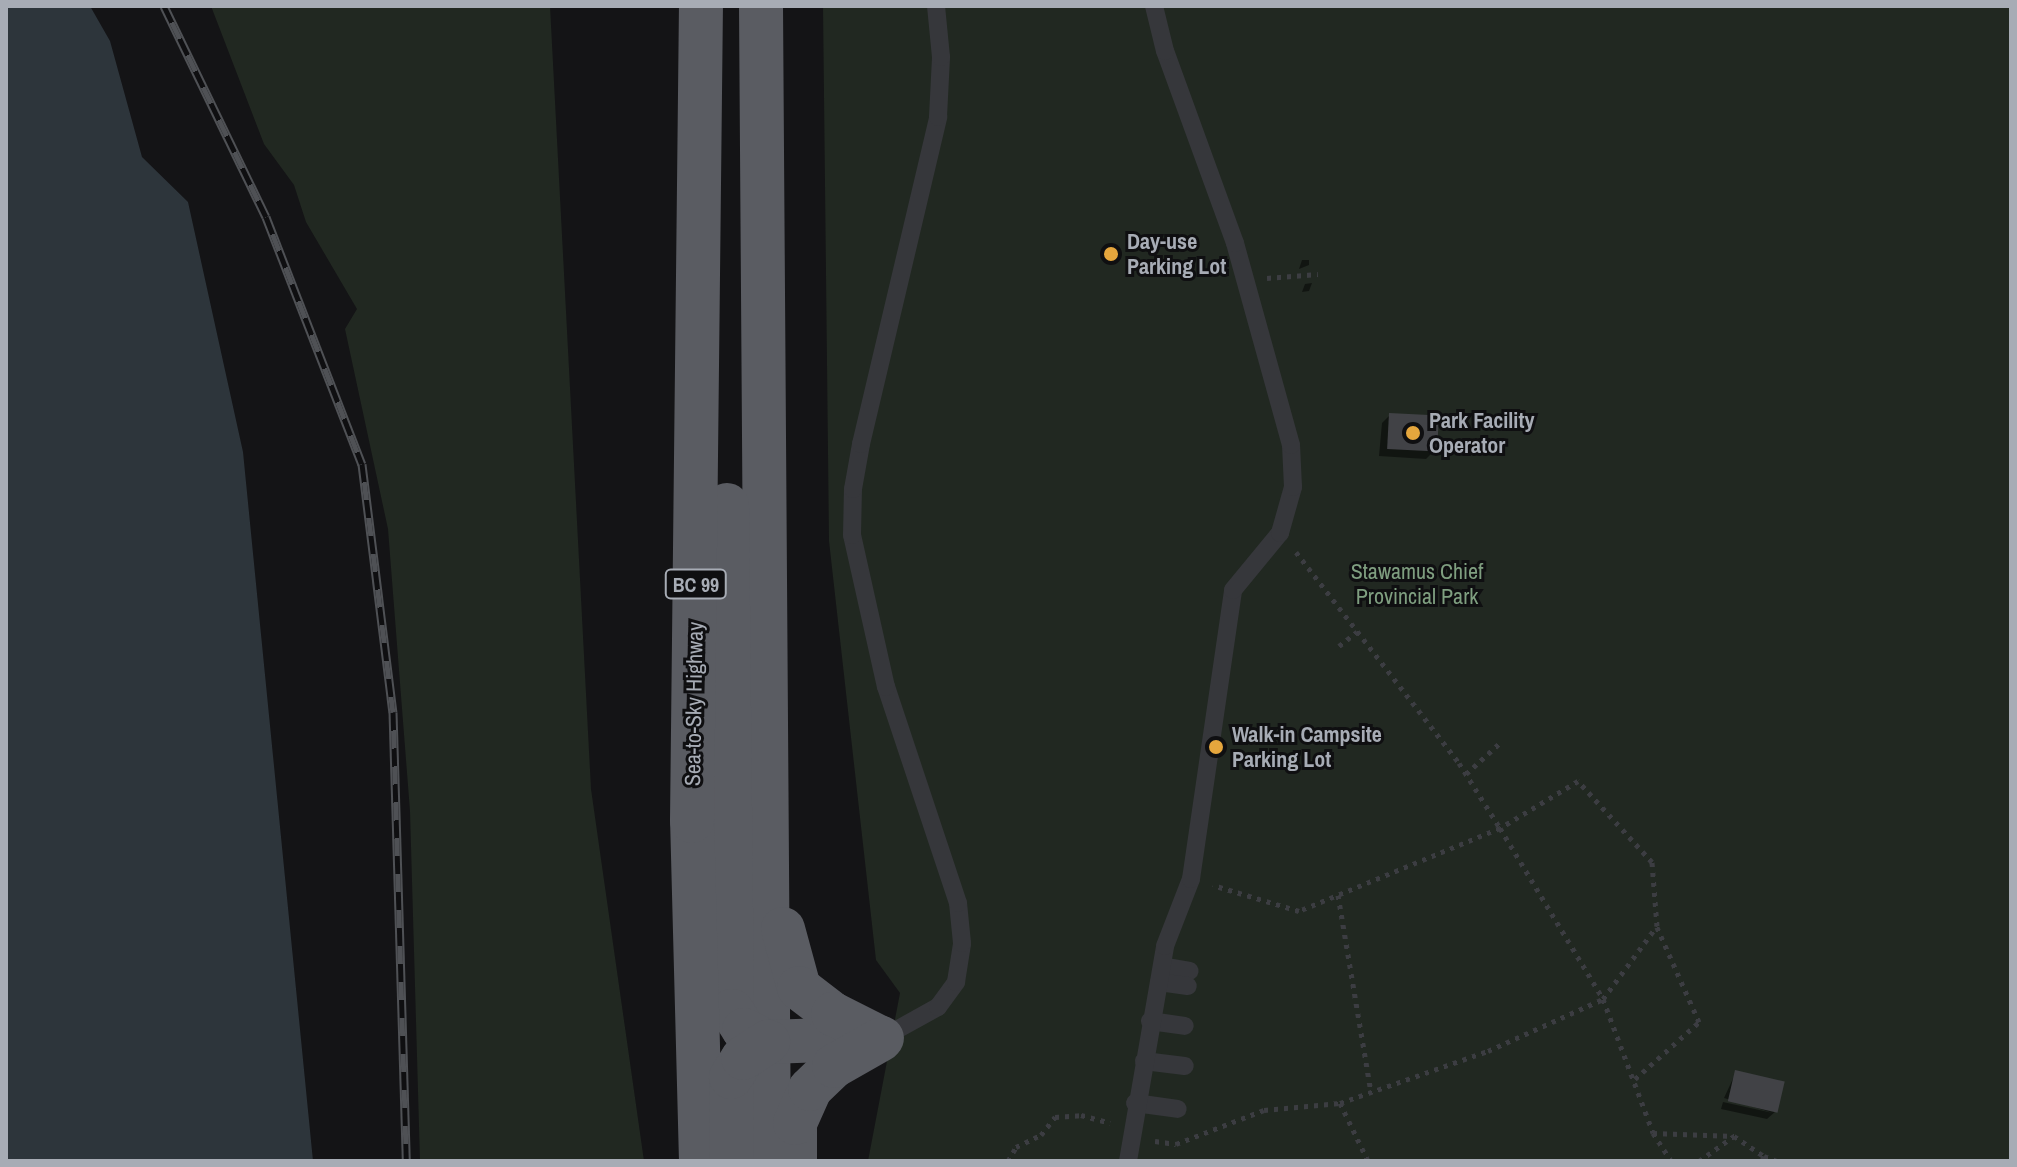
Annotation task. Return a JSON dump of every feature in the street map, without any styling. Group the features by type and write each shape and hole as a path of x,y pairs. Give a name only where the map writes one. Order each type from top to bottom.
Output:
{"highway":[{"name":"Sea-to-Sky Highway","path":"701,6 702,286 692,821 701,1161"},
{"path":"761,6 769,1161"},
{"path":"702,286 727,424 732,1011 744,1030 768,1042 882,1038"},
{"path":"766,808 783,929 799,988 833,1014 882,1038"},
{"path":"795,1161 795,1123 810,1089 834,1066 882,1038"},
{"path":"732,1161 731,1077 743,1058 768,1042"}],"lane":[{"path":"882,1038 938,1007 956,982 962,943 955,891 886,687 852,535 853,489 861,444 938,117 941,57 936,6"},
{"path":"1128,1161 1135,1103 1160,974 1191,879 1233,590 1280,533 1293,487 1291,445 1224,204 1165,51 1154,6"},
{"path":"1160,974 1189,978"},
{"path":"1150,1021 1185,1026"},
{"path":"1144,1061 1185,1066"},
{"path":"1135,1103 1178,1109"}],"path":[{"path":"1244,280 1318,274"},
{"path":"1280,533 1466,774 1500,828 1603,999 1653,1133 1671,1161"},
{"path":"1339,646 1357,632"},
{"path":"1466,774 1502,741"},
{"path":"1191,879 1299,911 1500,828 1578,781 1652,862 1657,926 1699,1022 1635,1079"},
{"path":"1338,895 1371,1092"},
{"path":"1008,1161 1016,1147 1041,1135 1055,1117 1081,1115 1176,1144 1264,1110 1340,1103 1488,1051 1603,999 1657,926"},
{"path":"1340,1103 1368,1161"},
{"path":"1653,1133 1734,1136 1763,1158 1777,1161"},
{"path":"1699,1161 1734,1136"}],"green space":[{"path":"211,6 550,6 591,789 644,1161 420,1161 410,811 388,529 345,329 357,309 306,222 294,185 264,144"},
{"name":"Stawamus Chief Provincial Park","path":"823,6 2011,6 2011,1161 868,1161 900,993 876,960 829,541"}],"shaded area":[{"path":"6,6 90,6 110,41 142,157 188,202 243,452 313,1161 6,1161"}],"building":[{"name":"Park Facility Operator","path":"1389,413 1439,416 1437,452 1387,449"},
{"path":"1735,1070 1785,1081 1777,1113 1728,1101"}],"railway":[{"path":"164,6 266,217 362,464 393,712 406,1161"}],"place":[{"name":"Day-use Parking Lot","path":"1111,254"},
{"name":"Park Facility Operator","path":"1413,433"},
{"name":"Walk-in Campsite Parking Lot","path":"1216,747"}]}
